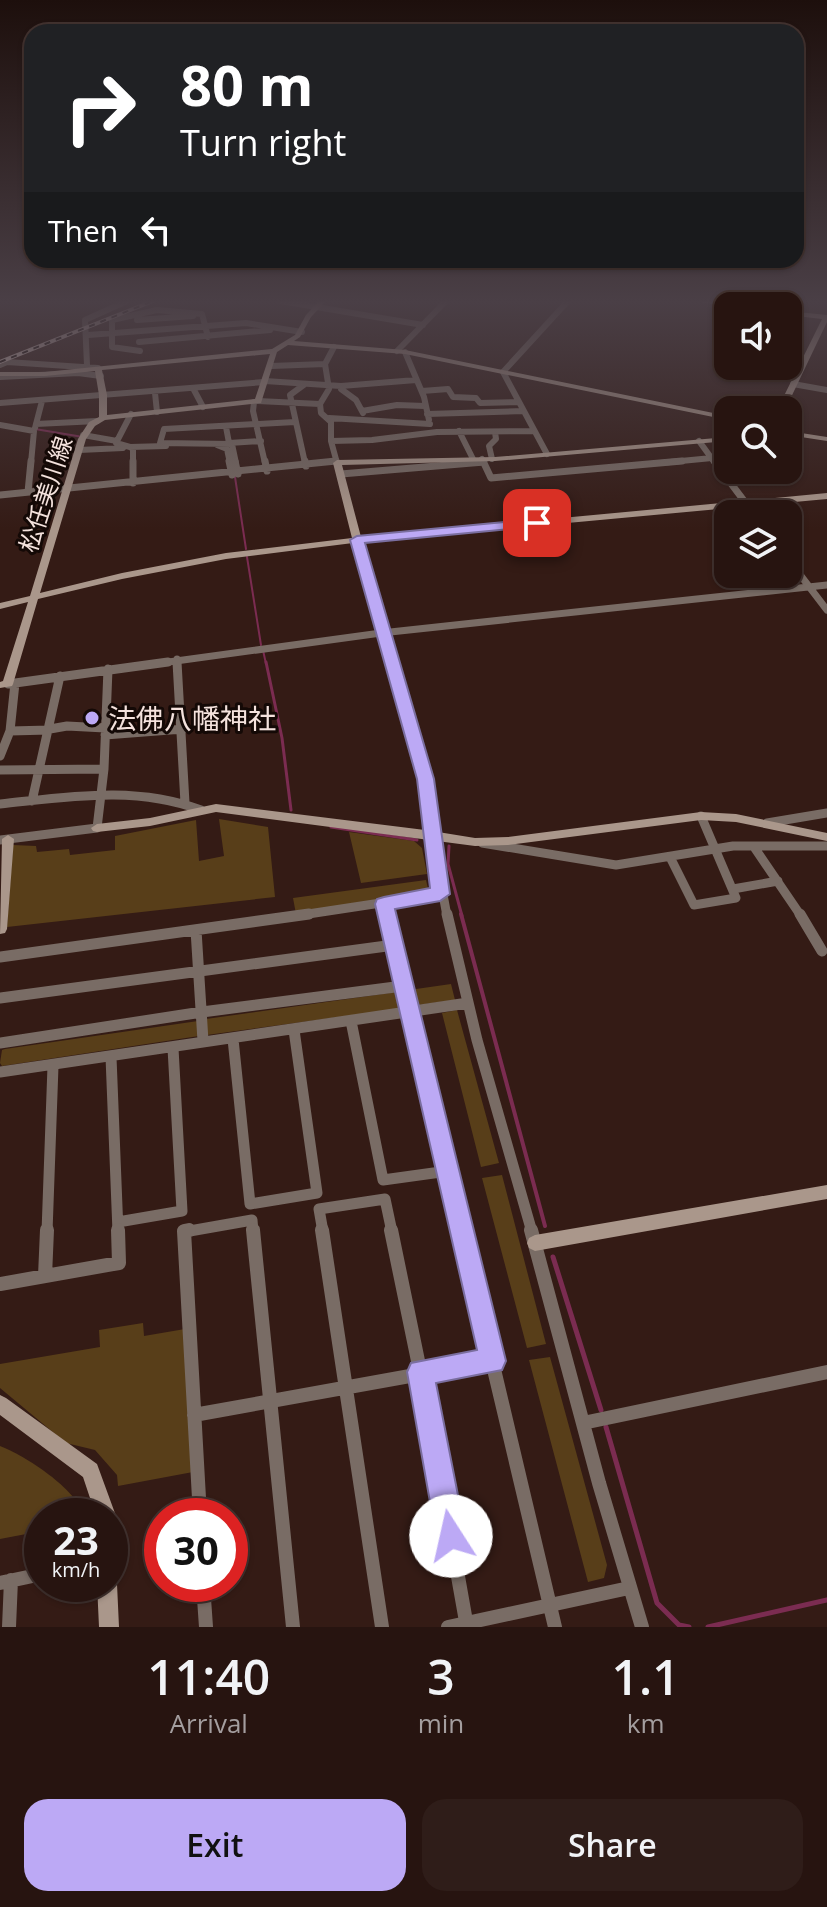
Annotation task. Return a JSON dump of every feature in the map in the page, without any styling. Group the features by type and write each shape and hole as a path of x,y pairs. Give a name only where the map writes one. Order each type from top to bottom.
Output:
{"street":[{"path":"0,425 35,428 100,419 103,395 100,377"},
{"path":"266,377 256,402 257,425 267,471"},
{"path":"327,377 329,386 320,404 321,413 329,418 363,414 397,405 425,406"},
{"path":"414,377 422,391 434,433"},
{"path":"505,377 547,454"},
{"path":"527,377 714,415"},
{"path":"787,396 797,377"},
{"path":"0,403 194,390 264,382 342,386 416,380"},
{"path":"305,384 290,395 306,466"},
{"path":"793,384 827,390"},
{"path":"342,386 341,389 356,400 363,414 383,421 430,424"},
{"path":"422,391 448,389 453,397 476,398 480,403 518,402"},
{"path":"194,390 203,407"},
{"path":"155,393 157,412"},
{"path":"28,492 35,428 42,401"},
{"path":"256,402 320,404"},
{"name":"松任美川線","path":"8,684 83,437 100,419 256,402"},
{"path":"427,414 523,411"},
{"path":"117,441 131,414"},
{"path":"329,418 331,441 381,633 425,779 440,894 468,1003 642,1627"},
{"path":"383,421 387,437"},
{"path":"159,444 164,429 295,422"},
{"path":"226,427 229,443 233,446 235,474"},
{"path":"802,432 827,430"},
{"path":"331,441 459,431 533,431"},
{"path":"459,431 483,460 491,478 712,458"},
{"path":"483,460 496,439 495,432"},
{"path":"802,435 827,439"},
{"path":"83,437 117,441 131,448"},
{"path":"0,495 306,466 339,469 483,460 714,440"},
{"path":"79,450 261,441"},
{"path":"699,441 744,500"},
{"path":"159,444 219,445 227,449 235,474"},
{"path":"131,448 133,483"},
{"path":"781,500 827,496"},
{"path":"0,606 226,556 357,540 714,506"},
{"path":"802,578 827,610"},
{"path":"0,756 10,731 8,684 381,633 827,585"},
{"path":"177,659 185,803"},
{"path":"97,828 104,769 108,669"},
{"path":"32,801 60,676"},
{"path":"10,731 67,726 105,732 183,729"},
{"path":"0,770 104,769"},
{"path":"0,804 99,794 185,803 201,810"},
{"path":"0,929 4,839 150,822 201,810 242,809 432,835 616,865 718,849 827,846"},
{"path":"767,823 827,813"},
{"path":"475,842 508,841 701,816 767,823 827,837"},
{"path":"670,857 694,905 736,898 718,849 701,816"},
{"path":"754,847 822,951"},
{"path":"733,889 778,881"},
{"path":"0,957 440,894"},
{"path":"384,904 555,1627"},
{"path":"196,930 203,1041"},
{"path":"0,998 394,945"},
{"path":"0,1043 202,1012 403,986"},
{"path":"0,1072 468,1003"},
{"path":"351,1021 383,1180 448,1171"},
{"path":"233,1039 250,1204 317,1193 294,1030"},
{"path":"118,1222 182,1211 173,1048"},
{"path":"0,1284 119,1263 111,1057"},
{"path":"45,1276 53,1066"},
{"path":"535,1243 827,1192"},
{"path":"382,1627 319,1209 385,1199 467,1625"},
{"path":"199,1498 184,1231 252,1220 293,1627"},
{"path":"194,1415 493,1361"},
{"path":"583,1423 827,1372"},
{"path":"0,1404 90,1471 100,1498"},
{"path":"5,1582 9,1627"},
{"path":"448,1627 629,1588"},
{"path":"108,1602 109,1627"},
{"path":"204,1602 206,1627"}],"shaded area":[{"path":"219,819 268,827 275,897 7,927 13,845 36,846 37,852 69,849 70,855 115,850 115,836 196,820 199,861 224,856"},
{"path":"349,832 414,841 422,848 427,874 361,883"},
{"path":"426,880 429,893 296,914 293,898"},
{"path":"451,984 455,1000 418,1005 409,990"},
{"path":"397,992 402,1004 398,1009 207,1035 206,1019"},
{"path":"457,1010 499,1163 481,1167 442,1013"},
{"path":"198,1021 199,1036 2,1066 0,1063 2,1050 5,1049"},
{"path":"502,1175 546,1344 527,1348 482,1178"},
{"path":"143,1323 144,1336 185,1329 193,1472 118,1486 117,1475 95,1450 66,1443 0,1388 0,1364 100,1347 99,1330"},
{"path":"550,1357 607,1565 604,1578 588,1582 529,1360"},
{"path":"0,1446 36,1465 74,1498 24,1498 24,1534 0,1539"}],"waterway":[{"path":"35,429 83,437"},
{"path":"235,477 246,549"},
{"path":"247,557 261,645"},
{"path":"263,650 266,664"},
{"path":"266,662 282,738 291,810"},
{"path":"331,827 417,840"},
{"path":"449,846 448,864 462,916"},
{"path":"461,914 545,1226"},
{"path":"553,1257 601,1410"},
{"path":"606,1427 657,1603 679,1625 689,1627"},
{"path":"708,1627 827,1600"}],"place":[{"name":"法佛八幡神社","path":"92,718"}],"route":[{"path":"451,1536 420,1372 493,1361 384,904 440,894 425,779 357,540 537,523"}]}
